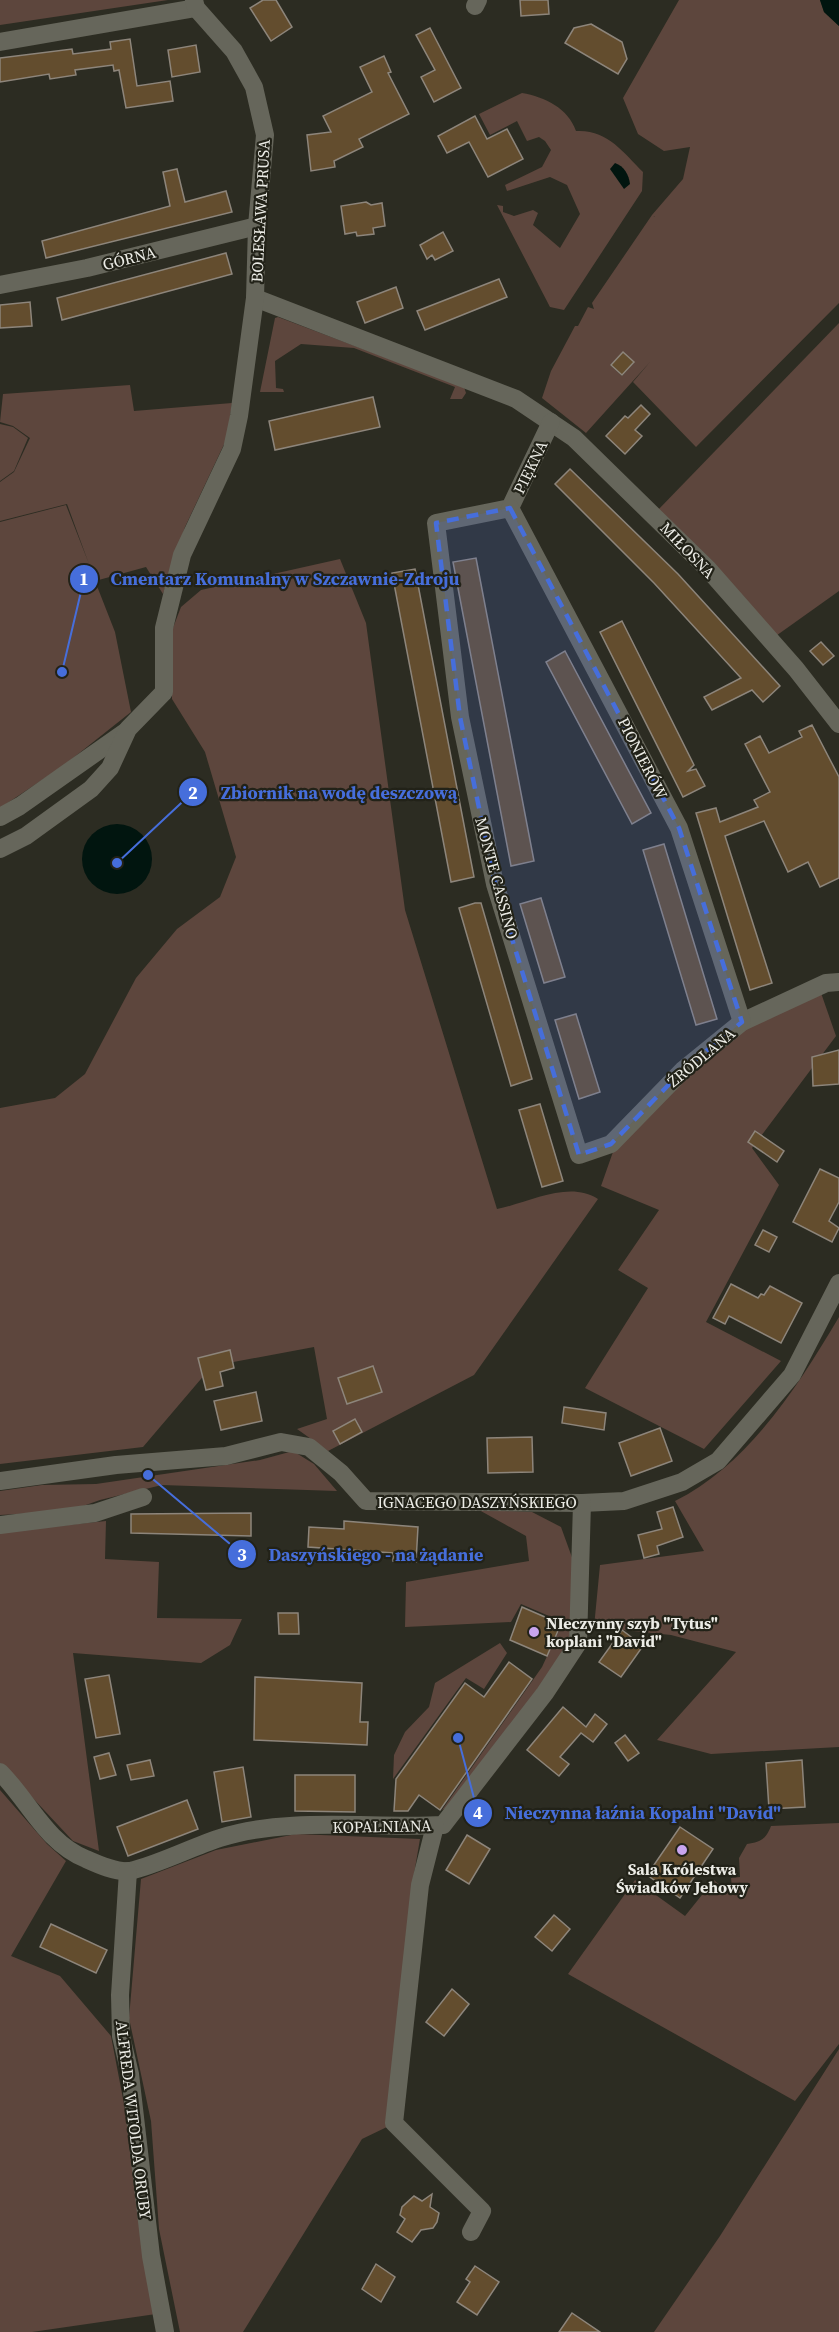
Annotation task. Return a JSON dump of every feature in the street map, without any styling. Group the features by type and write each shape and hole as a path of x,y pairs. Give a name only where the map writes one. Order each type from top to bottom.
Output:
{"street":[{"path":"0,42 195,4"},
{"name":"BOLESŁAWA PRUSA","path":"0,849 26,836 91,789 110,768 129,729 164,692 164,628 183,555 232,449 255,298 257,226 265,135 254,87 234,51 195,4"},
{"name":"GÓRNA","path":"0,285 76,270 257,226"},
{"name":"BOLESŁAWA PRUSA","path":"255,298 441,368 516,399"},
{"name":"MIŁOSNA","path":"516,399 574,438 708,569 796,669 839,724"},
{"name":"PIĘKNA","path":"436,523 510,508 551,422"},
{"name":"PIONIERÓW","path":"510,508 679,828 742,1022"},
{"name":"MONTE CASSINO","path":"436,523 460,717 495,884 579,1155"},
{"path":"0,817 20,806 129,729"},
{"name":"ŹRÓDLANA","path":"579,1155 611,1144 683,1070 742,1022 826,983 839,982"},
{"name":"IGNACEGO DASZYŃSKIEGO","path":"0,1480 116,1465 226,1456 281,1442 309,1447 341,1473 366,1501 582,1503 628,1500 682,1482 718,1461 792,1375 815,1334 839,1283"},
{"path":"0,1525 95,1513 142,1497"},
{"name":"KOPALNIANA","path":"128,1871 216,1839 251,1832 303,1827 443,1825 546,1693 578,1643 582,1503"},
{"path":"0,1772 43,1826 70,1852 101,1865 128,1871"},
{"path":"435,1826 420,1885 394,2123 482,2211 471,2232"},
{"name":"ALFREDA WITOLDA ORUBY","path":"128,1871 120,1995 121,2036 130,2074 151,2256 165,2332"}],"highlighted area":[{"path":"510,508 679,828 742,1022 683,1070 611,1144 579,1155 495,884 460,717 436,523"}],"shaded area":[{"path":"0,0 168,0 0,25"},
{"path":"679,0 820,0 824,12 839,26 839,303 696,447 633,382 650,362 586,433 542,398 551,371 588,307 594,309 592,303 652,215 683,179 690,147 664,151 638,134 623,98","holes":["623,352 634,363 622,376 610,365"]},
{"path":"820,0 839,0 839,26 824,12"},
{"path":"522,93 539,97 555,105 567,116 576,131 597,134 614,143 643,172 642,191 564,310 550,307 497,205 503,206 503,212 514,216 533,210 538,213 533,225 560,248 580,214 567,185 550,177 507,191 505,185 542,167 551,150 539,137 527,141 517,121 490,135 479,114"},
{"path":"615,163 626,171 630,184 624,189 610,169"},
{"path":"278,317 464,387 466,393 462,399 450,399 455,387 354,348 301,344 275,361 276,388 283,389 284,392 260,392 275,318"},
{"path":"839,323 839,591 773,638 657,511"},
{"path":"130,385 134,411 232,403 227,438 185,527 163,594 146,567 95,581 115,632 131,712 63,766 0,808 0,522 66,505 89,564 67,504 0,521 0,482 14,472 30,438 13,426 0,422 3,394"},
{"path":"0,424 13,427 28,438 14,471 0,481"},
{"path":"340,559 366,623 405,910 497,1209 561,1192 586,1194 598,1199 474,1375 328,1451 297,1429 327,1419 314,1347 212,1366 143,1447 0,1464 0,1108 55,1098 85,1074 136,978 177,929 220,897 236,857 205,752 172,699 171,633 181,607 201,590"},
{"path":"117,824 130,827 142,834 149,846 152,859 149,872 142,884 130,891 117,894 104,891 92,884 85,872 82,859 85,846 92,834 104,827"},
{"path":"820,990 836,1036 752,1148 779,1185 706,1322 781,1361 704,1449 585,1388 648,1288 618,1270 659,1210 601,1186 614,1149 727,1035"},
{"path":"839,1317 839,1747 711,1754 657,1740 736,1652 671,1635 594,1627 600,1565 704,1551 675,1501 702,1485 749,1445 789,1396"},
{"path":"293,1451 314,1464 337,1491 162,1485 100,1500 69,1511 0,1515 0,1491 42,1485 96,1484 260,1460"},
{"path":"479,1510 532,1512 561,1527 578,1574 573,1625 565,1648 547,1680 450,1806 442,1810 542,1667 563,1622 521,1604 511,1622 405,1627 406,1582 529,1561 526,1536"},
{"path":"106,1521 105,1559 159,1562 157,1618 242,1619 230,1645 201,1663 73,1653 99,1851 73,1841 0,1763 0,1532"},
{"path":"500,1643 507,1653 484,1689 466,1678 393,1779 394,1755 405,1732 429,1707 435,1683"},
{"path":"0,1790 47,1844 66,1861 11,1956 60,1976 111,2036 124,2104 156,2314 32,2332 0,2332"},
{"path":"839,1823 839,2044 795,2101 568,1974 635,1880 685,1916 714,1880 723,1888 732,1888 731,1878 740,1877 739,1858 747,1844 762,1839 771,1826"},
{"path":"296,1834 420,1839 414,1874 389,2126 362,2139 243,2332 180,2332 159,2229 151,2121 129,2018 141,1879 216,1850"},
{"path":"839,2049 839,2332 654,2332 720,2236"}],"building":[{"path":"263,0 276,0 292,27 271,41 250,8"},
{"path":"520,0 548,0 549,14 521,16"},
{"path":"591,24 622,42 627,59 618,74 565,43 574,28"},
{"path":"430,28 461,88 434,102 421,77 435,70 416,35"},
{"path":"130,39 137,86 170,81 173,101 126,108 119,70 114,71 113,65 75,70 76,75 50,79 49,74 0,82 0,58 72,49 73,54 111,49 110,42"},
{"path":"196,45 200,72 172,77 168,50"},
{"path":"384,56 391,72 388,73 409,114 359,139 363,147 334,161 335,167 311,171 307,135 331,132 323,116 372,92 360,67"},
{"path":"475,116 487,139 507,129 523,159 488,177 469,142 447,153 438,136"},
{"path":"177,169 185,202 226,191 232,212 46,258 42,241 170,206 163,172"},
{"path":"366,202 371,205 382,203 385,226 373,228 374,234 357,236 356,232 345,234 341,206"},
{"path":"443,232 453,251 435,260 432,255 427,259 420,245"},
{"path":"226,253 232,274 62,320 57,298"},
{"path":"499,279 507,297 425,330 417,311"},
{"path":"396,287 403,308 365,323 357,302"},
{"path":"30,302 32,326 0,328 0,305"},
{"path":"623,352 634,362 622,375 611,365"},
{"path":"373,397 380,427 275,450 269,421"},
{"path":"641,405 650,414 635,430 642,436 625,454 606,436 625,416 628,418"},
{"path":"570,469 678,574 780,686 763,702 752,690 712,710 704,697 741,678 654,583 555,484"},
{"path":"476,558 534,861 511,866 453,562"},
{"path":"415,569 474,877 451,882 392,573"},
{"path":"622,621 694,765 688,771 696,769 705,786 683,797 600,632"},
{"path":"821,642 834,656 823,665 810,651"},
{"path":"565,651 651,813 632,824 546,662"},
{"path":"812,725 839,777 839,878 820,887 808,862 788,872 764,821 725,836 772,983 750,990 696,813 716,808 720,822 758,807 754,800 770,792 745,744 760,736 769,753 802,737 799,731"},
{"path":"664,844 717,1019 696,1025 643,850"},
{"path":"541,898 565,977 544,983 520,904"},
{"path":"481,903 532,1079 511,1086 459,908"},
{"path":"576,1014 600,1092 579,1099 555,1020"},
{"path":"839,1050 839,1084 813,1086 812,1057"},
{"path":"540,1104 563,1181 542,1187 519,1110"},
{"path":"755,1131 784,1151 777,1162 748,1142"},
{"path":"820,1169 839,1178 839,1202 829,1221 839,1228 832,1242 793,1222"},
{"path":"763,1230 777,1237 769,1252 755,1245"},
{"path":"731,1284 758,1298 761,1294 764,1295 770,1286 802,1303 781,1343 729,1316 725,1324 713,1318"},
{"path":"230,1350 234,1368 220,1372 223,1386 206,1390 198,1358"},
{"path":"373,1366 382,1392 347,1404 338,1378"},
{"path":"256,1392 262,1421 221,1430 214,1401"},
{"path":"564,1407 606,1413 604,1430 562,1423"},
{"path":"355,1419 362,1432 340,1444 333,1431"},
{"path":"660,1428 672,1461 631,1476 619,1443"},
{"path":"532,1437 533,1472 488,1473 487,1438"},
{"path":"673,1507 683,1537 657,1546 659,1554 644,1558 638,1535 662,1529 657,1512"},
{"path":"251,1513 251,1536 131,1533 131,1514"},
{"path":"344,1521 418,1527 416,1562 393,1561 393,1553 308,1547 309,1527 344,1529"},
{"name":"NIeczynny szyb \"Tytus\" koplani \"David\"","path":"522,1607 561,1624 547,1656 510,1640"},
{"path":"278,1613 298,1613 299,1634 279,1634"},
{"path":"622,1630 643,1646 621,1677 599,1662"},
{"path":"509,1662 532,1679 440,1810 419,1795 408,1811 394,1811 396,1779 465,1683 484,1697"},
{"path":"109,1675 120,1734 96,1738 85,1679"},
{"path":"255,1677 362,1683 360,1722 368,1722 367,1745 254,1740"},
{"path":"563,1707 586,1727 595,1714 607,1724 593,1742 581,1733 560,1757 569,1764 559,1776 527,1750"},
{"path":"625,1735 639,1753 628,1761 615,1743"},
{"path":"109,1753 116,1775 100,1779 94,1757"},
{"path":"150,1760 154,1776 131,1780 127,1765"},
{"path":"802,1760 805,1807 769,1809 766,1763"},
{"path":"243,1767 251,1817 222,1822 214,1772"},
{"path":"295,1775 355,1775 355,1812 295,1811"},
{"path":"187,1800 198,1829 128,1856 117,1827"},
{"path":"680,1827 713,1849 680,1898 647,1875"},
{"path":"467,1835 490,1849 469,1884 446,1870"},
{"path":"554,1915 570,1929 552,1951 535,1937"},
{"path":"51,1924 107,1950 96,1973 40,1947"},
{"path":"452,1989 469,2004 444,2036 426,2022"},
{"path":"432,2194 430,2207 439,2213 437,2222 433,2228 421,2230 412,2242 397,2232 405,2219 400,2215 402,2207 414,2196 422,2201"},
{"path":"376,2264 395,2277 381,2302 362,2289"},
{"path":"475,2266 499,2282 477,2315 457,2302 470,2282 466,2279"},
{"path":"572,2313 600,2332 559,2332"}],"place":[{"name":"Cmentarz Komunalny w Szczawnie-Zdroju","path":"62,672"},
{"name":"Zbiornik na wodę deszczową","path":"117,863"},
{"name":"Daszyńskiego - na żądanie","path":"148,1475"},
{"name":"NIeczynny szyb \"Tytus\" koplani \"David\"","path":"534,1632"},
{"name":"Nieczynna łaźnia Kopalni \"David\"","path":"458,1738"},
{"name":"Sala Królestwa Świadków Jehowy","path":"682,1850"}]}
